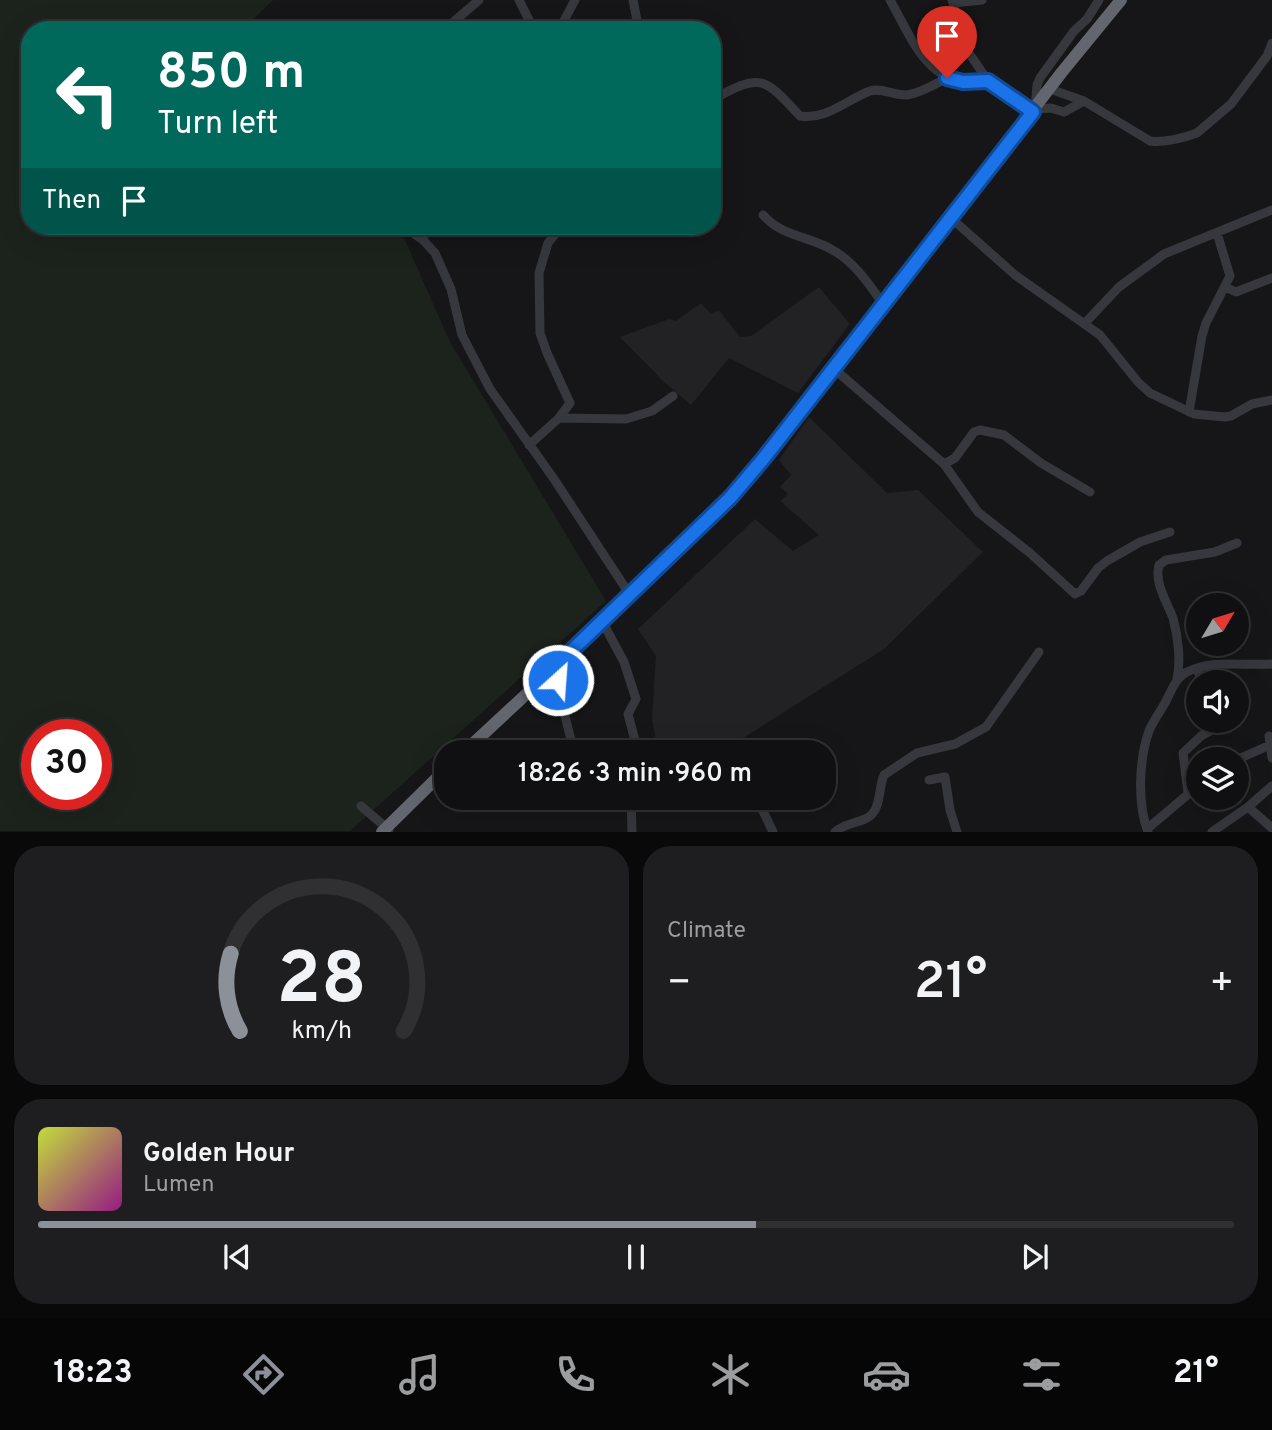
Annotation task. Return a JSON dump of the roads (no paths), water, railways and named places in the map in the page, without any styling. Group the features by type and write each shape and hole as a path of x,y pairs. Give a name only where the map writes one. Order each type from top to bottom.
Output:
{"highway":[{"path":"477,740 603,623 730,498 1121,0"},
{"path":"386,830 434,781"}],"street":[{"path":"455,21 480,0"},
{"path":"519,0 530,21"},
{"path":"564,21 575,0"},
{"path":"633,0 637,21"},
{"path":"890,0 918,51 930,65 947,78 963,82 988,81"},
{"path":"982,0 952,1 967,50 988,81 1034,110 1051,108 1064,112 1084,101"},
{"path":"1034,110 1040,78 1099,0"},
{"path":"1050,89 1084,101 1150,141 1160,142 1197,133 1231,104 1267,56 1272,43"},
{"path":"721,95 754,81 773,88 801,117 818,116 874,90 910,94 947,78"},
{"path":"1085,323 1135,274 1173,249 1272,210"},
{"path":"763,215 777,228 823,245 846,259 884,305"},
{"path":"951,218 1015,275 1100,335 1138,383 1150,393 1189,412 1225,416 1231,416 1252,404 1272,400"},
{"path":"1189,412 1202,335 1230,271 1217,233"},
{"path":"416,235 435,253 444,271 459,328 490,390 631,595"},
{"path":"423,240 424,235"},
{"path":"530,445 559,418 570,403 540,333 539,273 548,243 555,235"},
{"path":"1225,287 1236,292 1272,278"},
{"path":"833,368 944,464 972,506 1075,594 1081,591 1098,568 1107,561 1140,542 1170,532"},
{"path":"559,418 626,419 652,411 673,396"},
{"path":"944,464 955,458 974,432 989,431 1004,435 1041,463 1090,492"},
{"path":"1177,681 1180,665 1174,622 1159,581 1159,565 1167,560 1215,552 1237,543"},
{"path":"603,623 624,662 634,690 636,701 628,714 635,740"},
{"path":"835,831 873,813 884,775 917,753 955,744 986,727 1039,652"},
{"path":"568,654 558,686 571,740"},
{"path":"1147,830 1140,793 1146,743 1153,722 1177,681 1186,673 1197,669 1229,663 1248,666 1272,664"},
{"path":"1189,747 1206,733"},
{"path":"1249,753 1270,741 1272,758"},
{"path":"1186,749 1183,752 1186,777"},
{"path":"929,780 945,777 950,810 957,831"},
{"path":"1249,806 1272,786"},
{"path":"1147,830 1186,795"},
{"path":"361,806 386,830"},
{"path":"1249,808 1272,828"},
{"path":"631,810 632,831"},
{"path":"762,810 773,831"},
{"path":"1212,831 1244,810"}]}
